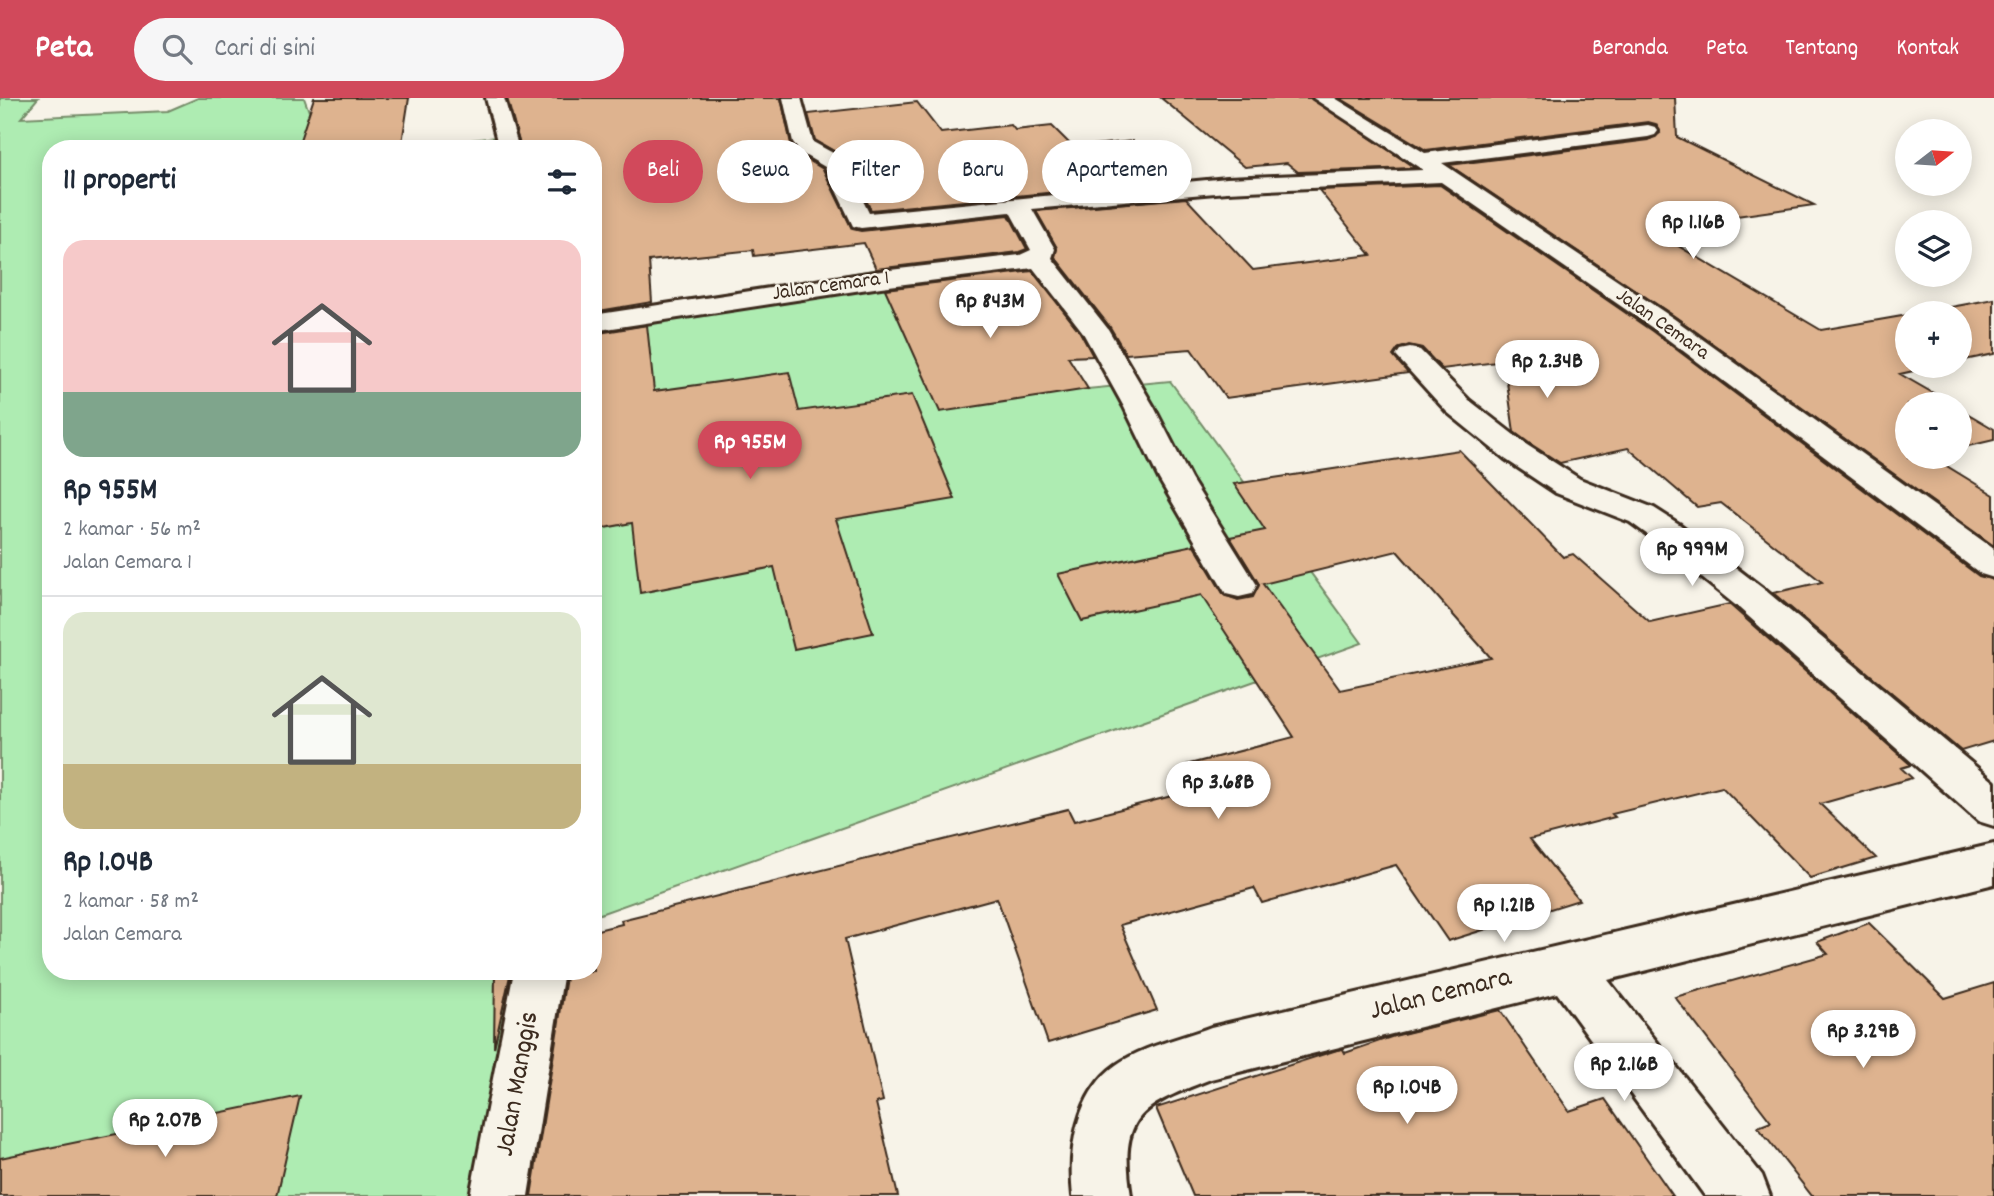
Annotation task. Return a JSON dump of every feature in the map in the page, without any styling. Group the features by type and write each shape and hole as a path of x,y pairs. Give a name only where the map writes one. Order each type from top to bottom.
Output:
{"street":[{"path":"495,98 507,140"},
{"path":"792,98 803,142 808,149 834,163 861,221 881,279"},
{"name":"Jalan Cemara","path":"1322,98 1448,175 1687,342 1994,566"},
{"path":"1424,159 1648,131"},
{"path":"861,221 1227,185 1448,175"},
{"path":"1017,204 1043,249 1038,257 1094,329 1139,407 1175,479 1239,585"},
{"name":"Jalan Cemara 1","path":"602,322 881,279 1026,262 1038,257"},
{"path":"1410,356 1458,406 1516,452 1569,486 1642,515 1667,532 1762,607 1994,808"},
{"name":"Jalan Cemara","path":"1102,1196 1099,1142 1114,1105 1136,1083 1212,1053 1566,965 1994,864"},
{"path":"1566,965 1741,1196"},
{"name":"Jalan Manggis","path":"499,1196 537,980"}],"green space":[{"path":"0,98 38,98 21,118 168,111 198,98 304,98 320,140 42,140 42,980 565,980 505,1103 501,1196 0,1196"},
{"path":"496,137 499,140 470,140"},
{"path":"896,266 970,359 1056,392 1170,381 1362,643 602,913 602,316"}],"building":[{"path":"314,98 409,98 402,140 300,140"},
{"path":"507,98 781,98 790,140 717,140 717,203 813,203 813,163 823,169 827,177 827,203 839,203 852,229 861,231 1009,215 1027,249 876,269 864,243 754,256 753,250 649,261 652,302 602,310 602,140 519,140"},
{"path":"1161,98 1311,98 1415,168 1298,172 1287,163 1245,167"},
{"path":"1340,98 1675,98 1677,137 1814,205 1722,218 1729,222 1658,234 1821,330 1895,317 1895,378 1907,378 1931,392 1895,392 1895,469 1952,469 1994,495 1994,546 1674,316 1449,165 1649,140 1660,133 1656,124 1648,122 1426,150"},
{"path":"917,102 941,133 1011,125 1015,130 1052,126 1066,140 1042,140 1042,193 1028,195 1028,140 938,140 938,203 943,203 871,210 867,203 924,203 924,140 827,140 827,147 815,140 808,114"},
{"path":"1440,185 1652,331 1979,576 1994,580 1994,741 1961,751 1773,593 1822,582 1721,503 1697,507 1628,448 1560,463 1514,432 1504,361 1442,369 1422,348 1409,345 1398,349 1393,356 1408,373 1226,398 1191,349 1126,354 1110,327 1055,257 1057,248 1036,211 1128,203 1191,203 1253,270 1371,255 1319,190"},
{"path":"1032,271 1080,332 1093,356 1068,357 1088,389 940,412 885,289"},
{"path":"1994,299 1994,354 1972,359 1972,303"},
{"path":"647,325 654,391 789,372 799,411 912,395 955,499 836,519 873,633 794,649 774,567 640,593 632,523 602,528 602,332"},
{"path":"1972,416 1994,429 1994,440 1972,445"},
{"path":"1459,450 1563,557 1573,554 1650,622 1729,604 1911,765 1901,768 1912,778 1820,804 1876,858 1810,878 1722,787 1612,814 1615,817 1530,839 1579,900 1448,941 1396,865 1262,903 1254,888 1120,925 1157,1010 1048,1043 997,898 845,939 883,1101 876,1103 898,1196 531,1196 566,980 602,980 602,929 622,924 621,920 1068,809 1074,821 1199,789 1186,765 1294,737 1201,595 1082,621 1058,574 1194,545 1224,595 1238,600 1253,597 1259,584 1230,537 1265,530 1234,484","holes":["1397,551 1491,658 1340,690 1263,584"]},
{"path":"1869,923 1945,998 1994,983 1994,1196 1812,1196 1758,1127 1771,1122 1675,997 1828,954 1817,942"},
{"path":"495,980 509,980 494,1048"},
{"path":"1500,1010 1569,1111 1605,1099 1673,1196 1193,1196 1156,1108 1337,1050 1343,1049 1345,1053 1394,1036"},
{"path":"300,1096 277,1196 0,1196 0,1158"}]}
